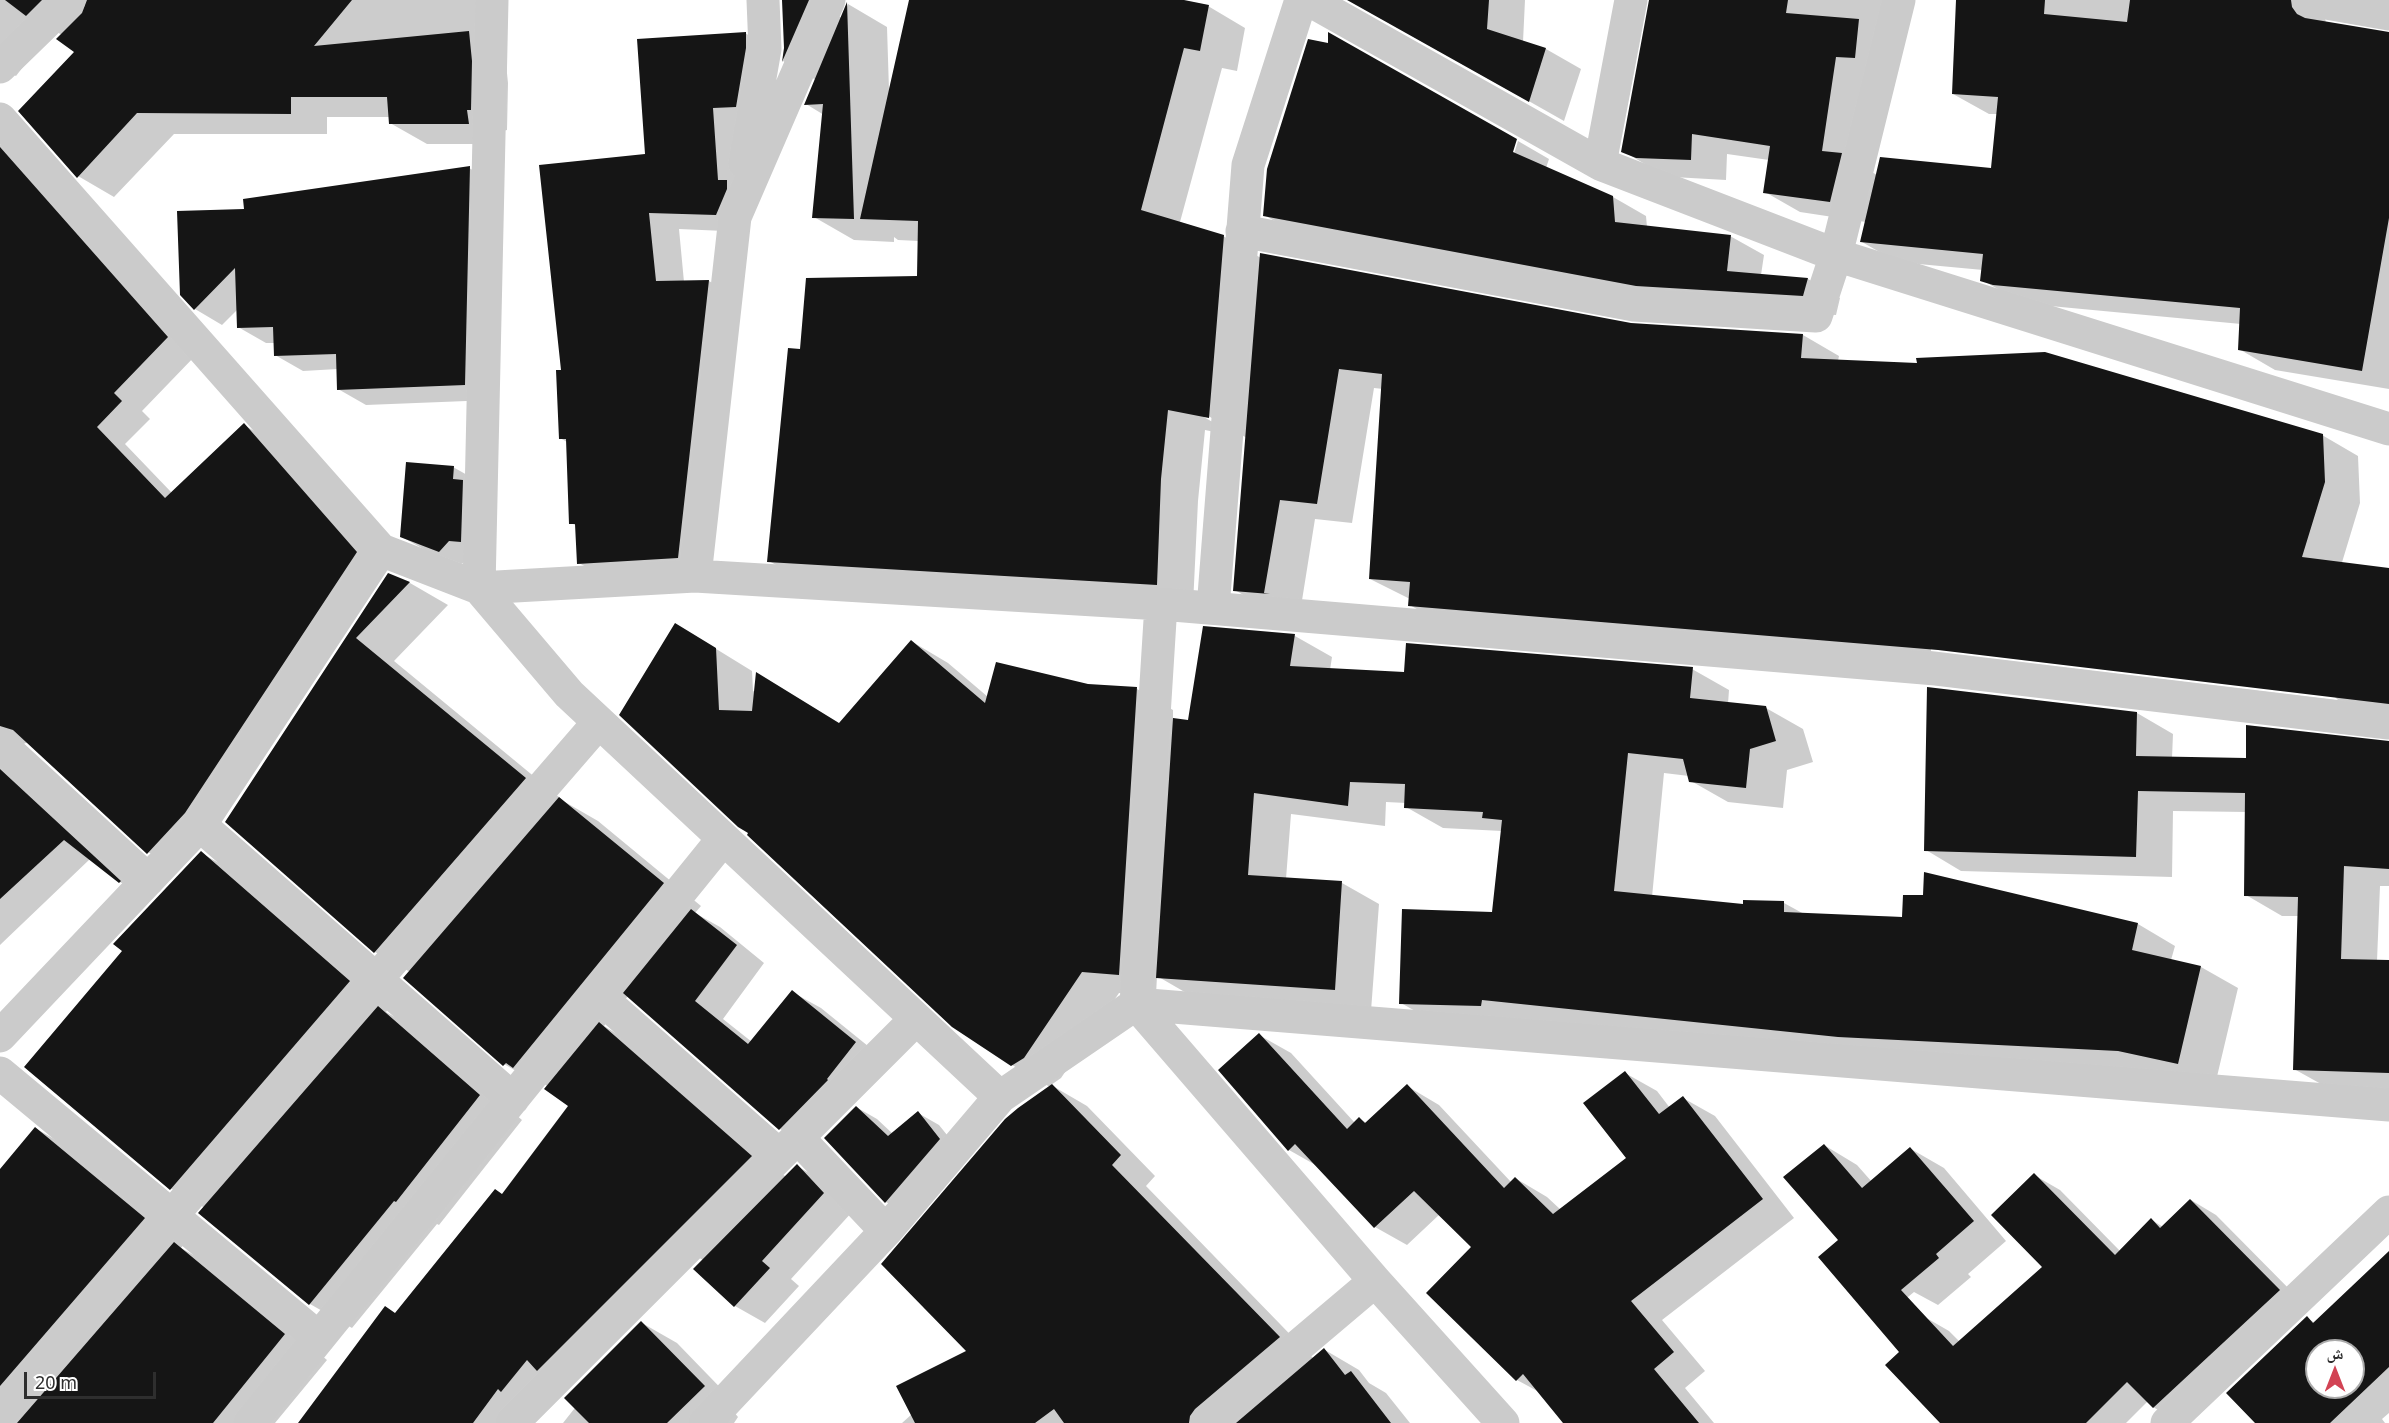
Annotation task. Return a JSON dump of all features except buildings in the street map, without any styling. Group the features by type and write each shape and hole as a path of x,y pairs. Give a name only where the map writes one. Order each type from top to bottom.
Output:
{"street":[{"path":"0,67 69,0"},
{"path":"492,0 479,588 569,694 1000,1097"},
{"path":"695,576 735,218 765,49 763,0"},
{"path":"735,218 829,0"},
{"path":"1213,608 1248,165 1301,0"},
{"path":"1309,0 1600,164 1836,255 2389,429"},
{"path":"1600,164 1630,0"},
{"path":"1242,231 1634,305 1816,316 1836,255 1899,0"},
{"path":"2309,0 2389,14"},
{"path":"0,119 381,550 479,588 695,576 1161,604 1936,669 2389,723"},
{"path":"0,1036 200,825 381,550"},
{"path":"1161,604 1136,1004 1375,1281 1503,1423"},
{"path":"12,1423 0,1413 599,722"},
{"path":"0,744 148,880"},
{"path":"200,825 513,1099"},
{"path":"250,1423 723,839"},
{"path":"597,995 788,1146 886,1231"},
{"path":"705,1423 886,1231 1000,1097 1136,1004 2389,1105"},
{"path":"518,1421 916,1019"},
{"path":"0,1073 319,1338"},
{"path":"2167,1423 2389,1212"},
{"path":"1207,1423 1375,1281"}]}
